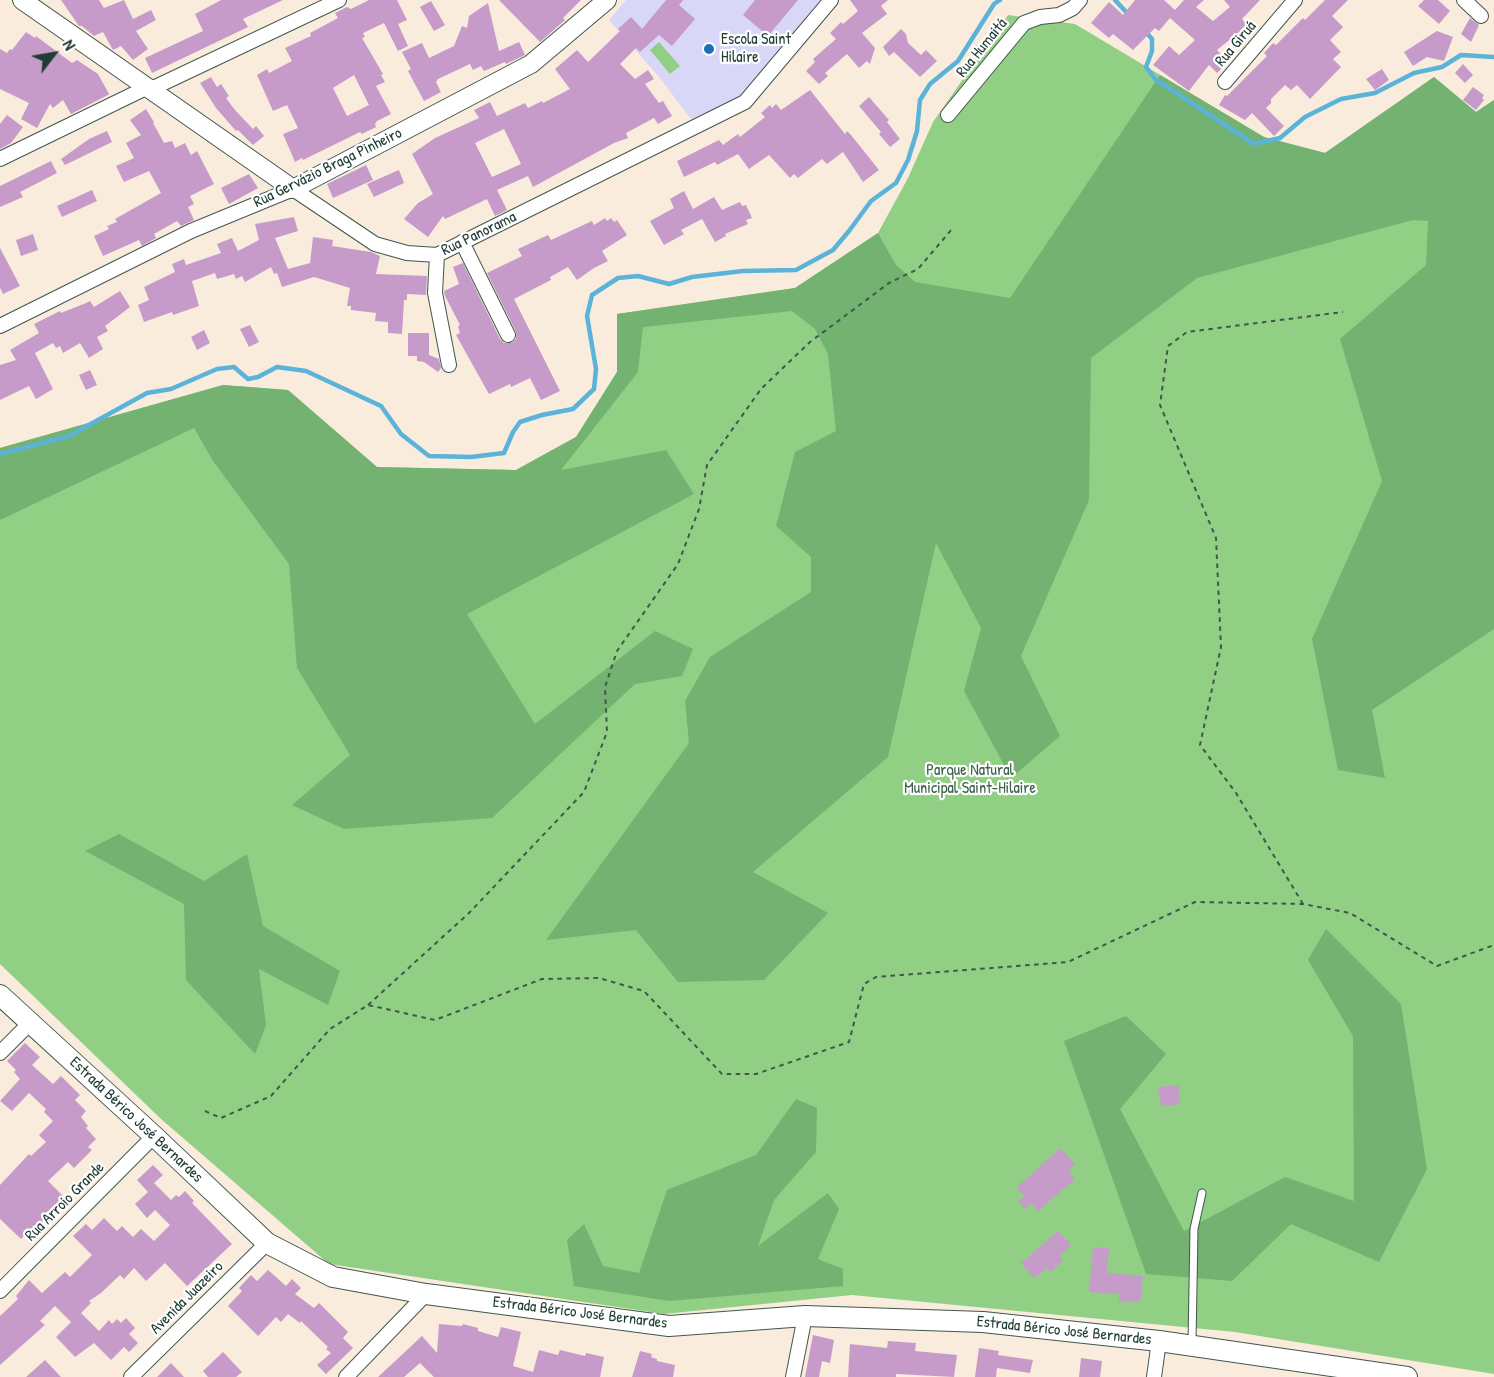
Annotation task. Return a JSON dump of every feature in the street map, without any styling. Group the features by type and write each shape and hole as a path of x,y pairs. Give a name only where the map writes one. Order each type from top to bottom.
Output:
{"main road":[{"name":"Estrada Bérico José Bernardes","path":"0,995 267,1243 333,1277 426,1294 669,1326 805,1316 983,1322 1159,1341 1407,1377"}],"street":[{"name":"Rua Panorama","path":"22,0 293,189 375,243 407,253 437,255 745,102 831,0"},
{"path":"0,159 339,0"},
{"name":"Rua Gervázio Braga Pinheiro","path":"0,326 191,231 293,189 531,64 607,0"},
{"name":"Rua Humaitá","path":"948,115 1024,23 1040,17 1059,15 1073,8 1080,0"},
{"name":"Rua Giruá","path":"1225,82 1295,0"},
{"path":"1464,0 1482,16"},
{"path":"462,242 508,335"},
{"path":"437,255 435,293 449,365"},
{"path":"0,1053 31,1022"},
{"name":"Rua Arroio Grande","path":"0,1291 154,1136"},
{"name":"Avenida Juazeiro","path":"131,1377 267,1243"},
{"path":"346,1377 426,1294"},
{"path":"793,1377 805,1316"},
{"path":"1154,1377 1159,1341"}],"lane":[{"path":"1192,1346 1194,1229 1202,1193"}],"path":[{"path":"204,1111 221,1118 271,1096 330,1029 368,1005 469,913 584,792 607,732 605,687 617,651 678,564 699,509 707,465 761,389 810,342 889,283 918,269 952,229"},
{"path":"1303,904 1236,793 1200,745 1221,647 1216,538 1160,405 1168,346 1187,333 1343,312"},
{"path":"368,1005 435,1020 542,979 600,978 644,991 722,1074 756,1074 849,1042 864,984 876,977 1068,962 1195,902 1303,904 1350,913 1437,966 1494,945"}],"shaded area":[{"name":"Escola Saint Hilaire","path":"626,0 824,0 742,97 691,119 659,77 609,20"}],"green space":[{"name":"Parque Natural Municipal Saint-Hilaire","path":"1008,15 1075,24 1264,137 1325,153 1434,77 1476,112 1494,100 1494,1374 1235,1332 852,1295 664,1314 329,1264 161,1119 0,964 0,448 223,385 288,390 377,467 516,470 576,437 617,372 617,314 795,288 878,233 908,178 933,122"},
{"path":"659,42 680,66 670,74 650,50"},
{"path":"1160,75 1264,137 1325,153 1434,77 1476,112 1494,100 1494,629 1372,710 1385,778 1338,770 1312,639 1382,481 1340,339 1426,265 1428,221 1413,220 1197,278 1091,358 1089,500 1021,656 1060,736 1011,778 964,691 981,628 936,543 888,757 753,872 828,913 764,980 678,982 636,930 546,940 689,743 685,701 710,657 811,592 811,557 776,526 795,452 836,431 828,354 815,329 792,311 643,327 638,372 561,470 666,450 694,494 467,614 535,724 655,631 693,649 682,676 635,684 492,818 344,829 292,805 350,755 297,668 289,564 213,461 194,428 0,520 0,448 223,385 288,390 377,467 516,470 576,437 617,372 617,314 795,288 878,233 896,265 915,282 1010,298"},
{"path":"119,834 204,881 247,854 263,926 340,971 328,1005 259,969 266,1025 255,1054 186,980 184,904 85,851"},
{"path":"1326,929 1401,1004 1427,1169 1379,1262 1291,1224 1232,1281 1146,1274 1064,1041 1126,1016 1166,1054 1120,1109 1184,1231 1285,1177 1354,1201 1353,1036 1308,960"},
{"path":"796,1099 817,1108 816,1152 774,1200 758,1246 828,1193 839,1209 818,1259 843,1269 843,1286 669,1301 574,1286 567,1240 584,1224 603,1266 639,1273 667,1190 756,1155"}],"building":[{"path":"61,0 99,0 104,8 124,0 133,19 151,10 156,20 136,31 148,49 133,60 121,46 113,50 103,32 94,36 79,26"},
{"path":"221,0 283,0 243,19 248,27 152,73 145,58 203,31 195,14"},
{"path":"369,0 397,0 407,20 398,24 408,46 398,51 384,23 363,33 365,37 362,38 383,74 381,75 385,82 376,86 391,114 377,121 376,127 362,134 360,132 295,162 283,134 298,128 287,105 273,111 257,75 267,69 269,73 292,61 285,48 311,36 310,33 338,18 335,13 347,7 351,9","holes":["354,75 369,105 347,116 333,88"]},
{"path":"499,0 581,0 563,18 565,20 540,42"},
{"path":"666,0 683,0 679,5 695,19 672,46 659,35 640,52 636,48 620,64 635,79 648,70 654,79 645,84 659,103 663,101 672,116 658,124 654,118 626,133 628,138 614,143 533,187 528,176 497,190 507,210 495,216 487,199 445,219 443,216 428,237 404,219 418,203 433,194 412,154 435,138 479,118 474,110 490,102 497,116 525,103 528,108 542,101 543,103 570,89 555,69 577,50 588,62 631,17 642,29","holes":["504,129 521,164 492,177 475,143"]},
{"path":"755,0 798,0 768,36 743,15"},
{"path":"850,0 888,0 881,6 887,14 862,33 875,48 870,64 867,61 859,68 847,54 825,73 828,76 819,84 806,71 815,62 813,59 836,39 830,33 841,22 843,24 858,11"},
{"path":"1135,0 1164,0 1175,10 1184,0 1204,0 1196,7 1213,21 1230,7 1224,0 1260,0 1242,19 1251,29 1242,37 1238,33 1217,50 1228,62 1217,73 1209,65 1189,91 1153,65 1169,46 1179,55 1195,40 1170,18 1159,31 1155,28 1133,50 1113,34 1109,38 1091,23 1109,2 1123,15"},
{"path":"1325,0 1348,0 1332,16 1343,27 1330,40 1341,52 1333,59 1341,67 1310,99 1297,85 1291,90 1285,85 1271,99 1271,103 1266,108 1284,126 1274,136 1252,113 1245,120 1219,105 1225,95 1227,96 1267,56 1264,53 1273,43 1276,45"},
{"path":"1424,0 1438,0 1450,11 1439,24 1418,6"},
{"path":"431,1 445,25 434,31 420,7"},
{"path":"488,3 499,51 519,42 525,55 484,71 481,66 473,70 470,64 438,79 436,82 441,92 424,101 408,71 411,69 402,52 422,43 429,58 454,46 462,26 467,28 469,16"},
{"path":"1470,18 1479,25 1471,42 1461,34"},
{"path":"901,29 906,34 908,43 921,55 926,50 937,61 920,77 894,52 889,56 883,47"},
{"path":"1437,31 1453,37 1444,61 1427,57 1413,66 1404,52"},
{"path":"26,32 35,38 36,36 72,63 77,60 98,74 109,94 71,114 63,100 53,108 50,104 37,128 21,119 29,103 0,89 0,49 7,53 10,49 12,50"},
{"path":"1463,64 1473,75 1465,83 1455,73"},
{"path":"1382,69 1389,80 1375,90 1366,79"},
{"path":"211,77 217,87 221,84 229,96 226,98 235,110 253,129 256,126 264,136 253,145 238,130 236,131 216,108 200,83"},
{"path":"1473,87 1484,95 1482,98 1484,100 1476,110 1463,100"},
{"path":"810,90 845,134 847,131 851,135 879,170 863,182 843,152 827,164 822,159 798,178 794,174 790,178 769,155 749,169 738,154 717,165 715,162 684,177 677,161 719,140 723,145 738,134 740,137 765,117 761,113 770,105 772,108 776,104 781,110"},
{"path":"869,97 889,120 887,122 900,139 890,147 879,134 881,132 859,106"},
{"path":"146,109 164,143 172,141 175,148 185,143 191,155 197,151 214,184 190,196 194,204 188,207 194,220 181,226 177,221 154,234 156,238 142,246 139,240 103,256 94,236 109,229 107,226 117,222 115,219 161,193 149,171 124,182 116,166 134,158 126,143 141,135 130,120"},
{"path":"7,115 23,127 11,143 0,149 0,124"},
{"path":"107,131 112,142 65,165 61,159 89,139"},
{"path":"51,161 57,173 20,192 23,197 0,207 0,186"},
{"path":"366,165 373,180 333,198 327,184"},
{"path":"399,170 404,183 374,197 367,184"},
{"path":"249,174 258,188 229,204 221,188"},
{"path":"92,190 97,201 62,217 57,206"},
{"path":"684,191 693,209 714,197 722,210 740,202 742,206 746,205 752,218 746,220 748,224 725,234 726,236 715,242 702,219 681,230 684,234 664,245 650,221 674,208 670,199"},
{"path":"294,217 298,231 275,238 288,269 310,263 313,237 333,240 332,246 371,252 380,256 376,274 427,276 426,295 407,294 407,300 404,300 402,334 388,333 388,322 375,321 376,313 351,310 351,306 347,306 350,288 314,277 282,287 277,273 274,274 271,267 245,282 242,276 236,279 234,274 217,279 215,273 192,281 199,306 144,322 138,305 149,300 144,287 175,272 172,264 184,259 186,265 221,253 217,244 232,238 238,251 259,240 255,224"},
{"path":"605,218 607,221 611,218 614,222 617,220 627,235 602,251 608,261 577,280 568,267 550,277 551,280 514,299 560,391 541,400 530,378 489,394 456,335 460,333 458,326 460,325 444,291 459,284 453,267 463,263 500,339 504,343 511,343 516,339 516,332 487,273 522,256 518,249 548,235 551,240 592,221 594,225"},
{"path":"33,234 38,250 21,256 16,240"},
{"path":"0,248 20,286 3,294 0,288"},
{"path":"120,291 130,307 105,326 108,331 97,337 103,349 89,358 80,343 63,353 60,346 56,348 53,343 35,353 53,389 36,399 29,386 0,400 0,365 16,360 10,350 39,333 34,324 60,311 61,313 90,301 94,307"},
{"path":"250,325 259,342 249,347 240,329"},
{"path":"204,330 210,343 197,350 191,337"},
{"path":"408,333 429,333 429,355 439,359 441,368 438,372 424,362 417,361 417,356 408,356"},
{"path":"90,370 97,385 86,390 79,375"},
{"path":"25,1043 40,1057 32,1065 53,1084 61,1076 80,1095 75,1100 86,1111 81,1117 88,1126 86,1128 96,1139 88,1147 92,1150 74,1168 68,1162 48,1181 66,1199 25,1238 24,1236 21,1239 0,1219 0,1185 29,1154 31,1156 46,1142 39,1135 53,1121 44,1112 46,1109 29,1093 12,1111 0,1101 20,1079 14,1072 16,1070 7,1061"},
{"path":"1178,1085 1180,1104 1161,1106 1158,1087"},
{"path":"1061,1148 1075,1164 1068,1171 1075,1179 1038,1211 1031,1203 1025,1209 1018,1201 1024,1196 1017,1187"},
{"path":"153,1165 163,1175 154,1183 171,1200 176,1195 179,1197 185,1191 194,1201 192,1203 232,1244 187,1286 165,1263 146,1281 134,1268 124,1279 120,1275 89,1301 91,1303 81,1313 99,1331 109,1320 112,1324 117,1319 121,1323 126,1318 135,1328 129,1334 138,1343 129,1352 124,1347 111,1360 94,1343 75,1357 56,1337 71,1322 55,1306 40,1321 45,1325 0,1365 0,1316 18,1299 16,1296 29,1280 42,1293 65,1272 70,1277 92,1255 73,1236 86,1224 92,1230 104,1218 117,1231 122,1226 133,1237 141,1229 154,1241 170,1225 155,1210 147,1218 135,1204 148,1192 137,1180"},
{"path":"1058,1231 1071,1245 1060,1256 1063,1260 1051,1272 1047,1268 1034,1278 1021,1263"},
{"path":"1093,1247 1109,1248 1107,1273 1143,1276 1140,1302 1119,1301 1119,1294 1089,1292"},
{"path":"268,1270 286,1286 292,1279 301,1288 295,1294 314,1308 319,1303 348,1332 343,1338 353,1348 326,1374 317,1365 331,1353 326,1349 328,1347 301,1321 300,1323 288,1314 281,1322 276,1317 258,1336 228,1306 242,1291 239,1288 251,1275 257,1281"},
{"path":"439,1324 462,1326 463,1324 498,1337 501,1327 521,1332 513,1366 533,1372 539,1350 558,1355 560,1350 585,1356 586,1353 604,1357 600,1377 434,1377 420,1363 404,1377 378,1377 422,1336 437,1353"},
{"path":"813,1335 834,1340 830,1363 822,1361 819,1377 805,1377"},
{"path":"888,1341 916,1343 915,1351 957,1355 954,1377 896,1374 896,1377 848,1377 850,1344 887,1348"},
{"path":"979,1348 999,1351 998,1355 1033,1360 1030,1373 997,1368 996,1377 975,1377"},
{"path":"640,1351 652,1354 651,1357 657,1361 675,1365 673,1377 632,1377"},
{"path":"223,1352 242,1372 236,1377 208,1377 203,1371"},
{"path":"1081,1358 1102,1361 1100,1377 1079,1377"},
{"path":"45,1360 61,1377 26,1377"},
{"path":"171,1363 184,1377 157,1377"}],"waterway":[{"path":"0,454 69,436 147,393 171,389 217,369 234,367 248,379 258,377 277,367 306,371 381,406 401,434 429,456 471,457 504,453 520,422 573,409 594,389 596,369 587,316 592,295 618,278 638,276 669,284 692,277 743,271 796,270 833,250 871,201 896,183 908,160 917,131 920,100 930,84 958,61 994,4 1000,0"},
{"path":"1115,0 1129,15"},
{"path":"1146,32 1152,39 1152,51 1146,67 1155,79 1254,144 1280,138 1305,117 1341,99 1375,93 1414,73 1442,67 1461,55 1494,57"}],"place":[{"name":"Escola Saint Hilaire","path":"709,49"}]}
